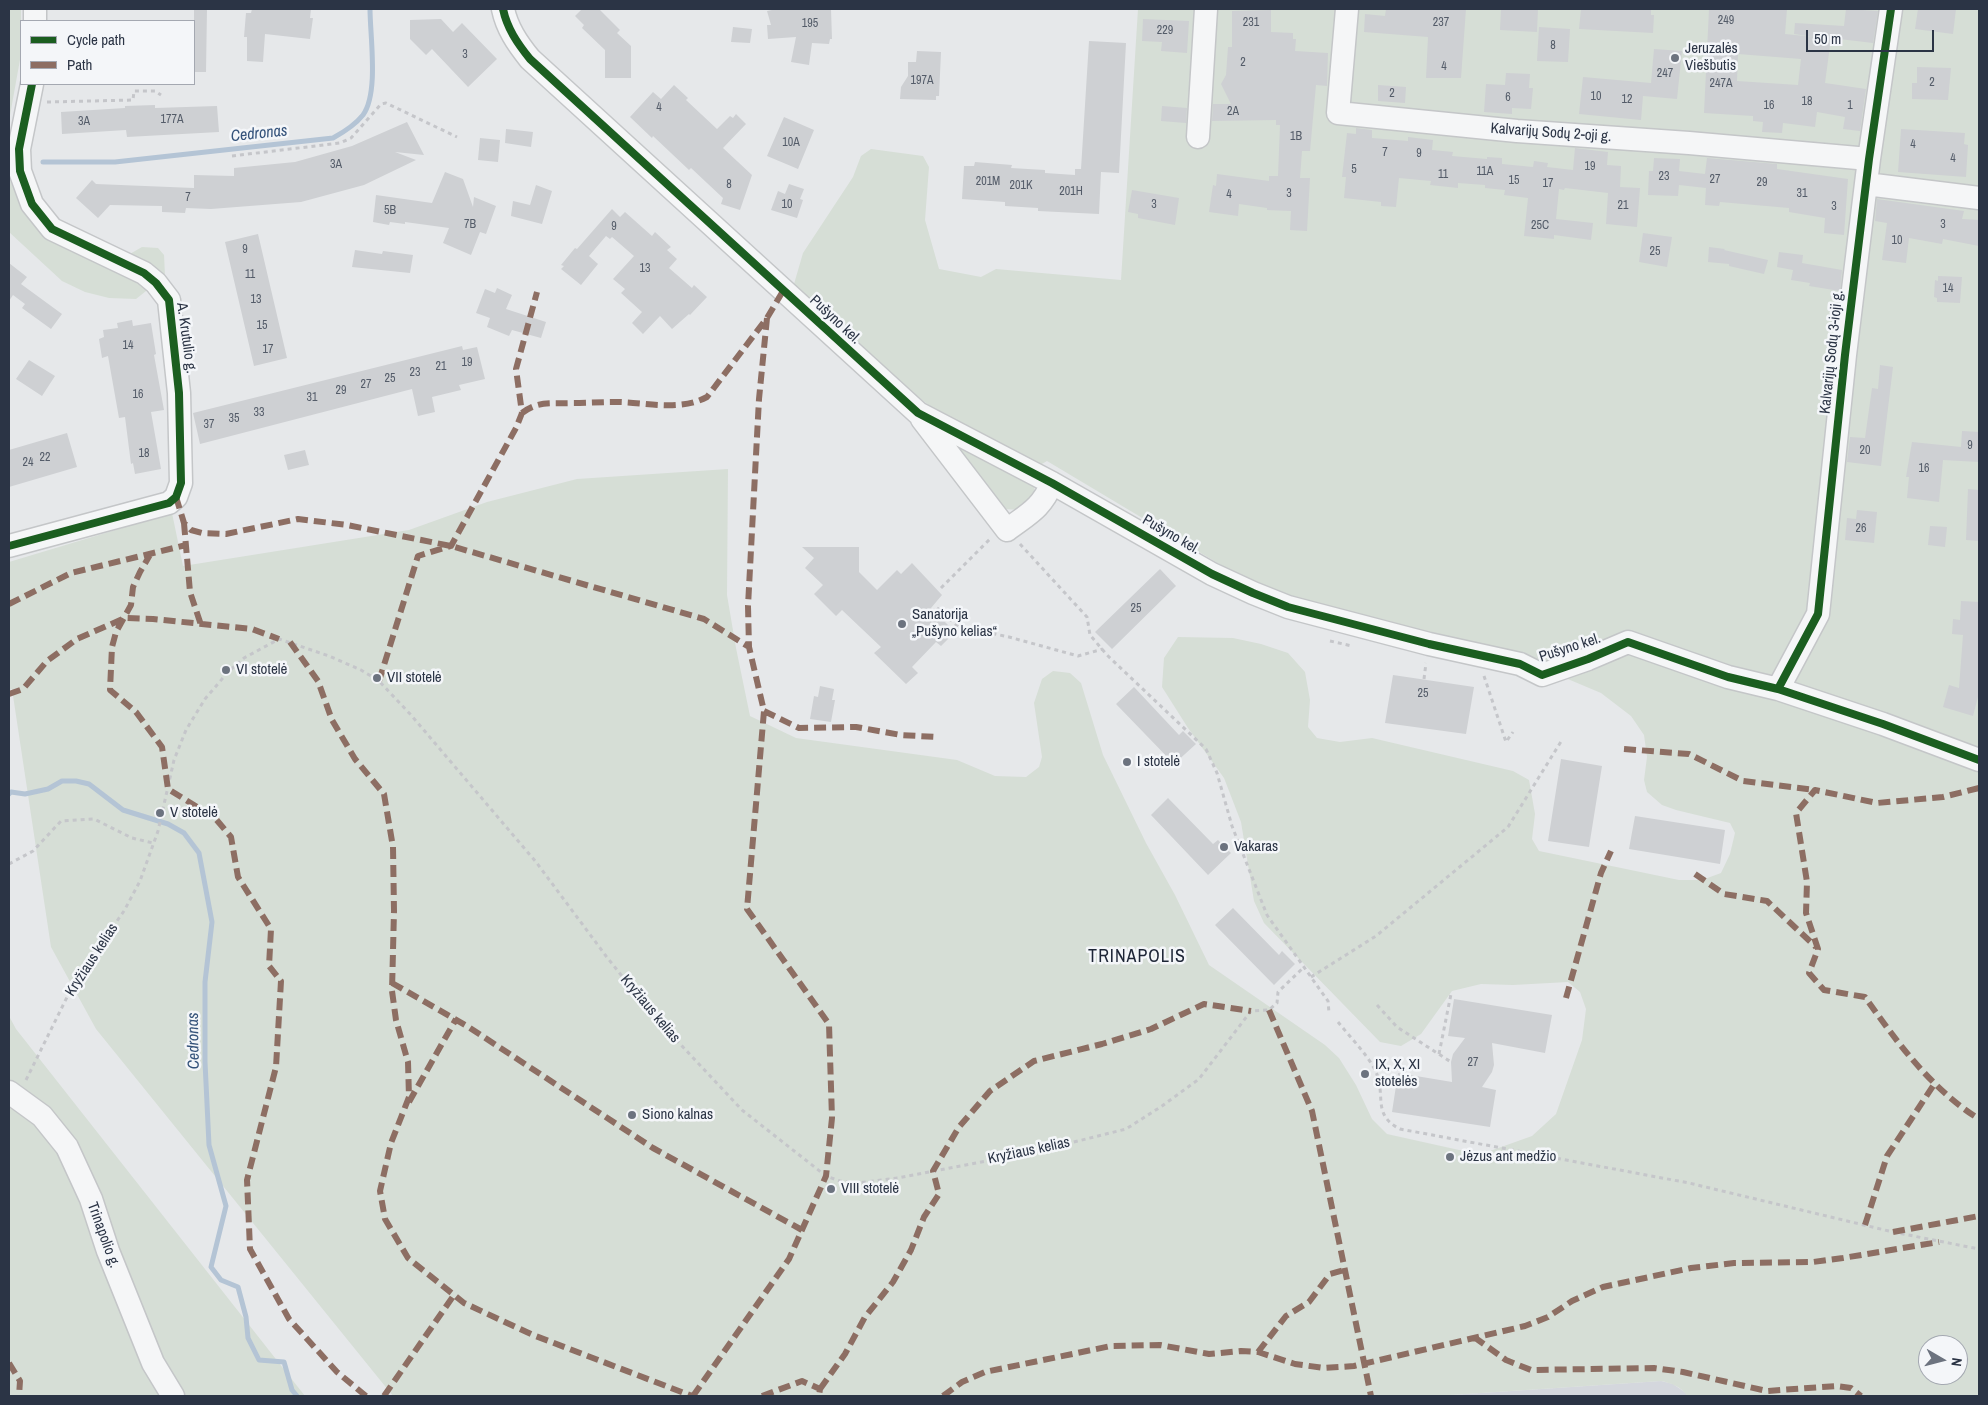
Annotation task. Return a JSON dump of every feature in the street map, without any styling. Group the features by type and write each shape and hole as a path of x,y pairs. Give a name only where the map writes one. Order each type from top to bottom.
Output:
{"street":[{"name":"Pušyno kel.","path":"503,9 505,19 514,38 530,59 918,413 1005,528"},
{"path":"1198,138 1206,9"},
{"name":"Kalvarijų Sodų 2-oji g.","path":"1347,9 1338,113 1517,131 1689,143 1870,159"},
{"name":"Kalvarijų Sodų 3-ioji g.","path":"1778,689 1818,614 1845,355 1866,184 1891,9"},
{"name":"A. Krutulio g.","path":"9,546 169,503 176,497 181,483 182,469 179,393 169,300 156,282 144,273 52,229 32,204 20,171 19,150 30,92"},
{"path":"1866,184 1979,198"},
{"name":"Pušyno kel.","path":"918,413 1052,483 1212,574 1288,607 1429,644 1520,664 1542,675 1588,659 1628,642 1728,677 1778,689 1883,724 1979,760"},
{"path":"1005,528 1037,508 1045,499 1052,483"},
{"name":"Trinapolio g.","path":"13,1095 42,1116 67,1147 91,1199 108,1251 153,1364 173,1396"}],"path":[{"path":"30,92 53,103 133,100 134,91 155,91 161,95"},
{"path":"232,156 340,143 351,138 381,104 386,103 457,137"},
{"path":"941,588 1005,528 1087,617 1090,635 1206,749 1217,773 1232,826 1267,915 1328,1001 1329,1013"},
{"path":"937,608 962,630 981,631 1009,637 1078,656 1103,649"},
{"path":"1330,641 1358,647"},
{"path":"1418,660 1436,664"},
{"path":"1484,675 1506,742 1513,732"},
{"path":"1311,977 1376,936 1508,827 1562,740"},
{"path":"9,864 34,851 50,831 62,821 94,819 132,838 153,843"},
{"path":"1440,1054 1451,994"},
{"path":"1377,1005 1397,1027 1451,1062"},
{"path":"1338,1022 1374,1067 1378,1076 1383,1115 1389,1123 1400,1129 1689,1183 1893,1232 1979,1249"}],"shaded area":[{"path":"9,9 21,9 20,60 9,121"},
{"path":"1138,9 1979,9 1979,1396 1687,1396 1676,1386 1661,1381 1436,1396 393,1396 96,1029 51,947 12,689 9,690 9,562 172,513 183,566 409,530 487,502 577,479 728,469 727,595 750,716 796,738 957,760 995,776 1026,777 1039,767 1042,757 1034,703 1042,679 1053,671 1070,673 1081,683 1103,755 1209,965 1325,1045 1339,1058 1356,1085 1372,1119 1387,1134 1459,1150 1490,1151 1532,1136 1556,1114 1582,1040 1586,1009 1580,992 1568,982 1513,985 1481,984 1452,991 1421,1034 1401,1046 1380,1042 1264,923 1254,901 1241,822 1224,778 1188,728 1162,687 1164,658 1178,637 1233,638 1261,644 1288,653 1305,672 1310,700 1308,727 1317,738 1340,742 1372,738 1513,771 1529,780 1535,814 1532,839 1539,851 1679,880 1702,880 1721,873 1730,854 1735,833 1730,823 1662,805 1647,792 1644,780 1647,757 1644,735 1631,716 1601,693 1525,661 1290,597 1231,571 1047,461 1035,468 947,419 905,387 794,284 803,253 853,177 861,156 871,149 923,156 929,167 925,220 939,269 981,277 996,269 1121,280"},
{"path":"9,178 26,216 73,251 109,266 142,247 158,248 164,255 165,276 136,299 109,298 85,292 62,281 9,232"},
{"path":"957,444 1034,486 1035,492 1022,510 1004,509 958,455"},
{"path":"9,1016 16,1029 305,1396 9,1396"},
{"path":"1661,1381 1673,1384 1686,1393 1687,1396 1436,1396"}],"building":[{"path":"194,9 207,9 206,72 195,72"},
{"path":"252,9 311,9 310,18 313,18 310,39 265,34 263,62 247,61 247,37 244,37 246,13 251,13"},
{"path":"582,9 599,9 620,30 617,33 631,46 631,78 605,78 605,50 582,28 584,25 575,16"},
{"path":"777,9 831,9 832,39 830,39 829,44 812,43 809,65 791,62 796,37 768,39 767,25 771,25 767,11"},
{"path":"1386,9 1466,9 1461,78 1426,78 1428,37 1364,32 1365,14 1385,16"},
{"path":"1501,9 1538,9 1537,32 1500,30"},
{"path":"1581,9 1651,9 1651,15 1654,15 1653,33 1579,29"},
{"path":"1709,9 1787,9 1785,34 1815,37 1794,34 1795,23 1844,26 1846,9 1878,11 1873,43 1831,38 1825,83 1866,89 1860,131 1843,129 1845,117 1817,112 1815,127 1783,123 1782,133 1762,132 1763,122 1753,121 1753,116 1704,113","holes":["1738,54 1801,59 1798,85 1737,81"]},
{"path":"1918,9 1956,9 1953,34 1915,29"},
{"path":"1271,10 1271,32 1293,33 1293,39 1296,39 1295,51 1328,53 1327,86 1316,85 1310,151 1302,151 1300,178 1310,178 1307,231 1290,230 1291,211 1267,210 1267,208 1239,204 1238,216 1209,212 1213,185 1216,186 1217,174 1269,181 1269,176 1278,176 1280,125 1276,125 1276,120 1212,121 1213,104 1231,104 1221,84 1226,75 1228,47 1232,47 1232,11"},
{"path":"441,19 453,32 462,23 497,59 468,87 432,49 426,55 410,39 410,20"},
{"path":"1143,19 1189,21 1187,53 1161,51 1162,42 1142,41"},
{"path":"733,27 752,29 750,43 731,42"},
{"path":"1539,27 1570,29 1568,62 1537,61"},
{"path":"1089,41 1126,43 1119,173 1101,172 1099,214 1038,211 1038,208 1005,206 1005,202 962,199 964,166 974,166 975,162 1012,165 1011,168 1045,170 1045,173 1075,175 1075,169 1081,169"},
{"path":"1654,49 1682,51 1677,99 1643,96 1641,120 1579,114 1583,77 1651,83"},
{"path":"917,51 941,52 939,96 936,96 936,100 900,99 901,87 908,76 908,62 916,62"},
{"path":"1917,67 1951,68 1948,100 1912,99 1912,83 1917,83"},
{"path":"1506,73 1530,74 1529,88 1533,88 1531,109 1512,108 1512,114 1484,112 1486,84 1505,85"},
{"path":"674,85 688,98 686,100 717,129 730,116 733,118 736,114 746,124 723,148 752,175 740,210 721,204 723,198 691,168 689,170 630,117 653,92 661,99"},
{"path":"1378,85 1406,87 1405,103 1378,101"},
{"path":"155,105 155,108 217,106 219,132 127,137 126,130 62,134 61,112"},
{"path":"1162,106 1187,108 1186,123 1161,121"},
{"path":"784,117 814,130 798,169 767,156"},
{"path":"407,122 424,155 395,152 416,160 364,185 301,202 211,209 186,208 185,213 162,212 162,206 110,205 98,218 76,198 92,180 96,184 194,188 194,175 234,176 234,168 295,162 352,146"},
{"path":"1356,128 1372,130 1372,138 1408,141 1408,137 1433,140 1432,150 1453,152 1452,156 1487,159 1487,157 1502,158 1502,164 1533,167 1534,161 1548,163 1547,167 1573,170 1575,148 1608,152 1607,165 1621,166 1620,187 1640,188 1637,227 1606,224 1608,193 1565,188 1564,190 1559,189 1556,219 1593,223 1591,240 1554,235 1554,239 1524,236 1528,198 1504,195 1505,190 1485,188 1485,185 1458,183 1458,188 1430,185 1431,181 1399,178 1396,207 1381,206 1381,202 1344,198 1346,177 1342,177 1347,133 1356,134"},
{"path":"506,129 533,132 531,147 505,143"},
{"path":"1901,129 1965,133 1964,144 1968,145 1966,177 1898,172"},
{"path":"480,138 500,140 498,162 478,160"},
{"path":"1654,158 1680,159 1679,171 1705,174 1707,158 1777,164 1777,169 1848,179 1844,235 1824,233 1825,218 1789,212 1789,208 1720,202 1719,206 1705,205 1706,188 1679,185 1678,196 1648,195 1649,171 1653,171"},
{"path":"445,172 463,179 473,207 474,197 496,206 486,234 480,232 471,255 443,243 449,228 405,222 405,224 390,222 389,225 373,222 376,195 432,203"},
{"path":"789,184 804,189 800,199 803,200 797,218 771,210 778,191 785,194"},
{"path":"536,185 552,191 542,224 511,216 513,201 530,205"},
{"path":"1132,190 1179,198 1175,225 1138,218 1138,214 1128,212"},
{"path":"1877,199 1964,211 1962,219 1979,220 1979,246 1943,239 1942,244 1909,238 1906,263 1882,260 1887,223 1875,221"},
{"path":"612,209 620,217 625,212 652,236 655,232 671,247 667,250 677,259 669,268 692,288 694,285 707,297 690,315 672,329 660,316 643,334 632,323 642,312 621,293 625,289 613,279 634,256 612,237 610,239 606,236 589,256 598,264 581,285 561,269 564,266 561,265 575,248 577,249"},
{"path":"1643,233 1672,237 1667,267 1639,262"},
{"path":"258,234 287,358 254,366 225,242"},
{"path":"1709,247 1768,260 1764,274 1729,266 1729,264 1708,262"},
{"path":"355,250 382,254 383,251 413,255 410,273 352,267"},
{"path":"1779,252 1803,255 1802,263 1842,270 1840,291 1809,286 1810,283 1791,280 1793,270 1777,267"},
{"path":"9,263 27,277 21,284 62,314 51,329 22,308 25,304 13,295 9,301"},
{"path":"1938,276 1962,277 1960,303 1937,302 1937,298 1934,297 1935,280 1938,281"},
{"path":"497,288 512,295 506,309 546,322 541,338 512,330 509,336 487,327 490,318 476,313 485,289 495,293"},
{"path":"132,320 133,326 151,323 156,354 154,355 164,410 151,412 161,469 135,474 133,463 131,464 125,417 119,418 108,356 102,358 99,339 104,337 103,330 118,328 117,323"},
{"path":"462,346 463,350 477,347 485,379 459,385 461,390 432,397 435,412 418,416 412,389 200,444 193,413"},
{"path":"29,360 55,376 42,396 16,379"},
{"path":"1880,365 1893,367 1881,466 1847,462 1850,437 1865,438 1872,388 1878,389"},
{"path":"1962,431 1979,432 1979,462 1943,460 1939,502 1907,498 1909,477 1906,477 1912,442 1961,447"},
{"path":"67,433 77,467 9,487 9,450"},
{"path":"305,450 309,465 288,470 284,455"},
{"path":"1968,489 1979,490 1979,541 1966,540"},
{"path":"1857,510 1877,512 1874,543 1845,540 1847,518 1856,519"},
{"path":"1930,526 1947,527 1945,547 1928,545"},
{"name":"Sanatorija „Pušyno kelias“","path":"802,547 859,547 859,572 877,590 897,570 901,574 912,563 942,595 931,608 955,632 941,646 936,642 912,667 918,673 906,684 874,653 881,647 842,610 836,616 814,594 823,585 805,568 814,558"},
{"path":"1160,569 1176,586 1112,649 1095,632"},
{"path":"1961,601 1979,602 1979,693 1973,716 1943,707 1949,685 1959,688 1963,635 1952,634 1953,619 1960,620"},
{"path":"1393,675 1474,687 1466,734 1385,723"},
{"path":"820,686 834,689 832,700 835,700 831,722 810,719 814,696 818,697"},
{"path":"1134,687 1179,735 1183,731 1196,744 1174,764 1116,704"},
{"path":"1561,759 1602,766 1589,847 1548,841"},
{"path":"1168,798 1213,844 1218,840 1231,853 1208,875 1151,815"},
{"path":"1635,816 1725,830 1720,864 1629,849"},
{"path":"1233,908 1279,955 1282,951 1295,964 1274,985 1215,925"},
{"path":"1454,999 1552,1015 1545,1053 1492,1043 1494,1065 1492,1072 1482,1087 1496,1090 1490,1127 1392,1112 1398,1073 1452,1082 1451,1062 1453,1054 1465,1038 1448,1036"}],"waterway":[{"name":"Cedronas","path":"43,162 115,162 333,138 356,122 363,115 368,105 372,79 370,9"},
{"name":"Cedronas","path":"9,794 11,792 25,794 48,789 62,781 76,781 89,784 123,810 168,824 184,833 199,853 212,922 205,982 205,1062 209,1145 226,1206 211,1267 221,1280 238,1287 246,1317 248,1338 259,1360 284,1362 292,1390 297,1396"}],"marked path":[{"path":"522,413 540,404 616,402 674,405 696,402 707,397 767,318 783,291"},
{"path":"379,681 418,556 451,546 516,428 522,413 516,369 537,292"},
{"path":"693,1396 789,1259 826,1176 832,1118 829,1024 747,909 764,711 749,647 748,606 759,399 767,318"},
{"path":"176,497 184,523 191,530 202,533 226,534 298,519 347,525 451,546 704,619 749,647"},
{"path":"184,523 190,592 201,625"},
{"path":"9,604 71,573 186,545"},
{"path":"151,553 133,587 131,605 116,632 112,647 110,690 136,712 162,747 168,789 215,818 231,837 238,877 271,929 269,966 281,981 276,1067 247,1180 250,1249 289,1319 337,1372 366,1396"},
{"path":"9,694 23,689 47,661 77,639 125,618 252,629 279,639"},
{"path":"290,642 318,681 332,720 355,759 384,794 393,847 392,991 396,1020 408,1062 409,1097 391,1143 380,1191 385,1219 408,1258 464,1303 533,1335 692,1396"},
{"path":"764,711 799,728 856,727 901,735 936,737"},
{"path":"1624,749 1689,754 1743,781 1815,790"},
{"path":"1979,788 1943,797 1877,803 1815,790 1796,813 1807,882 1806,913 1818,949 1809,973 1824,990 1865,997 1902,1047 1930,1079 1945,1094 1979,1119"},
{"path":"1566,998 1601,873 1611,851"},
{"path":"1695,874 1724,894 1767,901 1816,947"},
{"path":"392,983 467,1026 653,1148 802,1230"},
{"path":"820,1389 845,1354 865,1317 893,1282 911,1250 924,1217 939,1194 933,1171 959,1127 990,1091 1034,1061 1102,1044 1151,1029 1204,1004 1251,1011"},
{"path":"1269,1010 1312,1111 1371,1396"},
{"path":"409,1102 456,1019"},
{"path":"1865,1225 1887,1156 1935,1083"},
{"path":"1893,1232 1979,1216"},
{"path":"943,1396 962,1382 985,1372 1111,1346 1160,1345 1209,1354 1241,1351 1258,1352 1295,1364 1324,1368 1354,1366 1525,1326 1548,1317 1572,1301 1603,1287 1691,1268 1734,1263 1813,1262 1939,1242"},
{"path":"1258,1352 1286,1316 1309,1302 1330,1274 1344,1270"},
{"path":"384,1396 454,1295"},
{"path":"1474,1337 1506,1360 1531,1370 1654,1368 1683,1372 1767,1391 1836,1386 1851,1388 1861,1396"},
{"path":"9,1363 20,1381 19,1396"},
{"path":"762,1396 802,1381 820,1389 819,1396"}],"cycle path":[{"path":"503,9 513,35 530,59 918,413 1052,483 1212,574 1288,607 1429,644 1520,664 1542,675 1588,659 1628,642 1728,677 1778,689 1883,724 1979,760"},
{"path":"1778,689 1818,614 1845,355 1869,159 1891,9"},
{"path":"9,546 169,503 176,497 181,483 179,393 169,300 156,283 144,273 52,229 32,204 20,171 19,149 32,85"}],"place":[{"name":"Jeruzalės Viešbutis","path":"1675,58"},
{"name":"Sanatorija „Pušyno kelias“","path":"902,624"},
{"name":"VI stotelė","path":"226,670"},
{"name":"VII stotelė","path":"377,678"},
{"name":"I stotelė","path":"1127,762"},
{"name":"V stotelė","path":"160,813"},
{"name":"Vakaras","path":"1224,847"},
{"name":"IX, X, XI stotelės","path":"1365,1074"},
{"name":"Siono kalnas","path":"632,1115"},
{"name":"Jėzus ant medžio","path":"1450,1157"},
{"name":"VIII stotelė","path":"831,1189"}],"district":[{"name":"TRINAPOLIS","path":"1137,957"}]}
